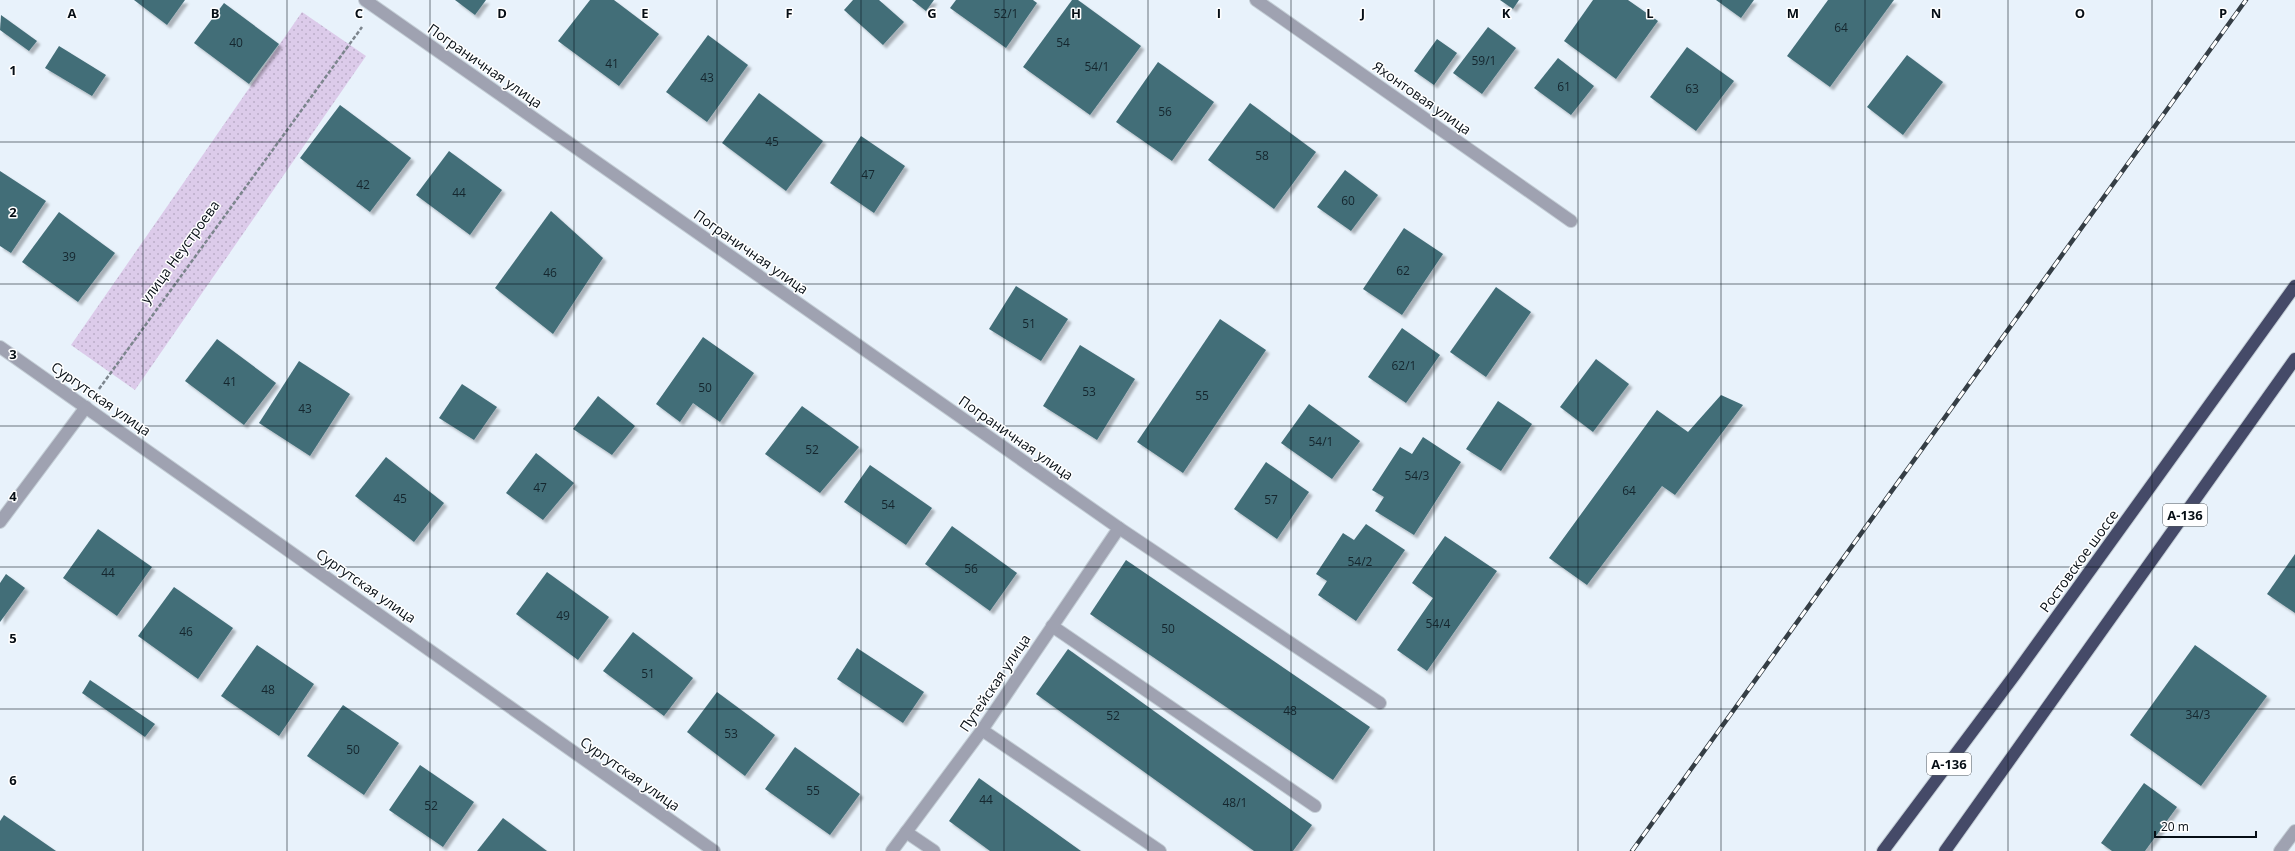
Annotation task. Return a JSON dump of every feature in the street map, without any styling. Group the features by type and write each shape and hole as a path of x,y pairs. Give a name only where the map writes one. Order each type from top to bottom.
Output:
{"highway":[{"name":"Ростовское шоссе","path":"1883,851 2014,676 2295,286"},
{"name":"А-136","path":"1945,851 2295,359"}],"street":[{"name":"Пограничная улица","path":"365,0 379,4 1119,528 1380,703"},
{"name":"Яхонтовая улица","path":"1256,0 1571,221"},
{"name":"Сургутская улица","path":"0,347 714,851"},
{"path":"0,522 86,407"},
{"name":"Путейская улица","path":"892,851 982,730 1119,528"},
{"path":"1052,626 1315,806"},
{"path":"982,730 1160,851"},
{"path":"2280,851 2295,831"},
{"path":"906,832 934,851"}],"path":[{"name":"улица Неустроева","path":"86,407 379,4"}],"shaded area":[{"path":"302,12 366,56 135,390 71,345"}],"building":[{"path":"134,0 185,0 167,25"},
{"path":"455,0 486,0 475,15"},
{"path":"590,0 614,0 659,34 619,86 558,41"},
{"path":"853,0 879,0 904,22 883,45 844,10"},
{"path":"912,0 934,0 926,11"},
{"path":"956,0 1033,0 1037,3 1006,48 950,8"},
{"path":"1072,0 1078,0 1141,46 1090,115 1023,67"},
{"path":"1500,0 1519,0 1513,9"},
{"path":"1593,0 1628,0 1658,21 1616,79 1564,41"},
{"path":"1716,0 1754,0 1741,18"},
{"path":"1828,0 1894,0 1830,87 1787,56"},
{"path":"224,3 279,44 249,84 194,43"},
{"path":"1,15 37,41 29,51 0,30"},
{"path":"1488,27 1516,48 1482,94 1453,73"},
{"path":"708,35 748,65 707,122 666,92"},
{"path":"1437,39 1457,53 1434,85 1414,71"},
{"path":"59,46 106,75 92,96 45,68"},
{"path":"1687,47 1734,81 1696,131 1650,97"},
{"path":"1907,55 1943,82 1903,135 1867,107"},
{"path":"1558,58 1594,86 1571,115 1534,88"},
{"path":"1158,62 1214,102 1172,161 1116,122"},
{"path":"759,93 823,141 786,191 722,143"},
{"path":"1250,103 1316,152 1274,209 1208,160"},
{"path":"340,105 411,158 370,212 300,158"},
{"path":"861,136 905,166 874,213 830,183"},
{"path":"449,151 502,190 470,235 416,195"},
{"path":"1345,170 1378,195 1351,231 1317,207"},
{"path":"0,171 46,201 11,253 0,246"},
{"path":"551,211 603,258 553,334 495,288"},
{"path":"59,212 115,253 78,302 22,262"},
{"path":"1404,228 1443,254 1402,315 1363,289"},
{"path":"1016,286 1068,319 1041,361 989,329"},
{"path":"1496,287 1531,312 1486,377 1450,352"},
{"path":"1220,319 1266,350 1183,473 1137,442"},
{"path":"1402,328 1440,355 1406,403 1368,377"},
{"path":"703,337 754,373 720,422 693,403 680,422 656,404"},
{"path":"217,339 276,383 244,425 185,381"},
{"path":"1080,345 1135,379 1097,440 1043,406"},
{"path":"1596,359 1629,384 1593,432 1560,407"},
{"path":"299,361 350,394 310,456 259,423"},
{"path":"462,384 497,407 474,440 439,418"},
{"path":"1721,395 1743,405 1675,495 1662,486 1587,585 1549,558 1657,410 1688,432"},
{"path":"598,396 635,426 612,455 573,429"},
{"path":"1498,401 1532,424 1501,471 1466,449"},
{"path":"1309,404 1360,441 1332,479 1281,443"},
{"path":"802,406 859,447 820,493 765,454"},
{"path":"1423,437 1461,462 1414,535 1375,511 1384,497 1372,490 1400,447 1412,454"},
{"path":"536,453 574,483 543,520 506,493"},
{"path":"386,457 444,503 414,542 355,496"},
{"path":"1266,462 1309,492 1277,539 1234,509"},
{"path":"870,465 932,508 906,545 844,502"},
{"path":"1366,524 1405,550 1356,621 1318,595 1327,581 1316,574 1343,533 1354,540"},
{"path":"952,526 1017,573 990,611 925,564"},
{"path":"98,529 152,567 117,616 63,578"},
{"path":"1445,536 1497,571 1427,671 1397,650 1433,598 1412,583"},
{"path":"2295,554 2295,613 2267,594"},
{"path":"1126,560 1370,727 1333,780 1090,614"},
{"path":"547,572 609,617 578,660 516,614"},
{"path":"6,574 25,588 0,622 0,583"},
{"path":"174,587 233,628 198,679 138,636"},
{"path":"633,632 693,678 664,716 603,671"},
{"path":"257,645 314,684 279,736 221,696"},
{"path":"2195,645 2267,696 2201,786 2130,735"},
{"path":"857,648 924,692 903,723 837,679"},
{"path":"1068,649 1312,825 1293,851 1254,851 1036,694"},
{"path":"90,680 155,724 145,737 82,693"},
{"path":"717,692 775,735 745,776 687,732"},
{"path":"343,705 399,743 364,795 307,756"},
{"path":"795,747 860,794 830,835 765,789"},
{"path":"420,765 474,802 443,847 389,810"},
{"path":"979,778 1081,851 990,851 949,821"},
{"path":"2144,783 2177,807 2145,851 2112,851 2101,843"},
{"path":"4,815 56,851 0,851 0,821"},
{"path":"503,818 547,851 477,851"}],"railway":[{"path":"1632,851 2246,0"}]}
